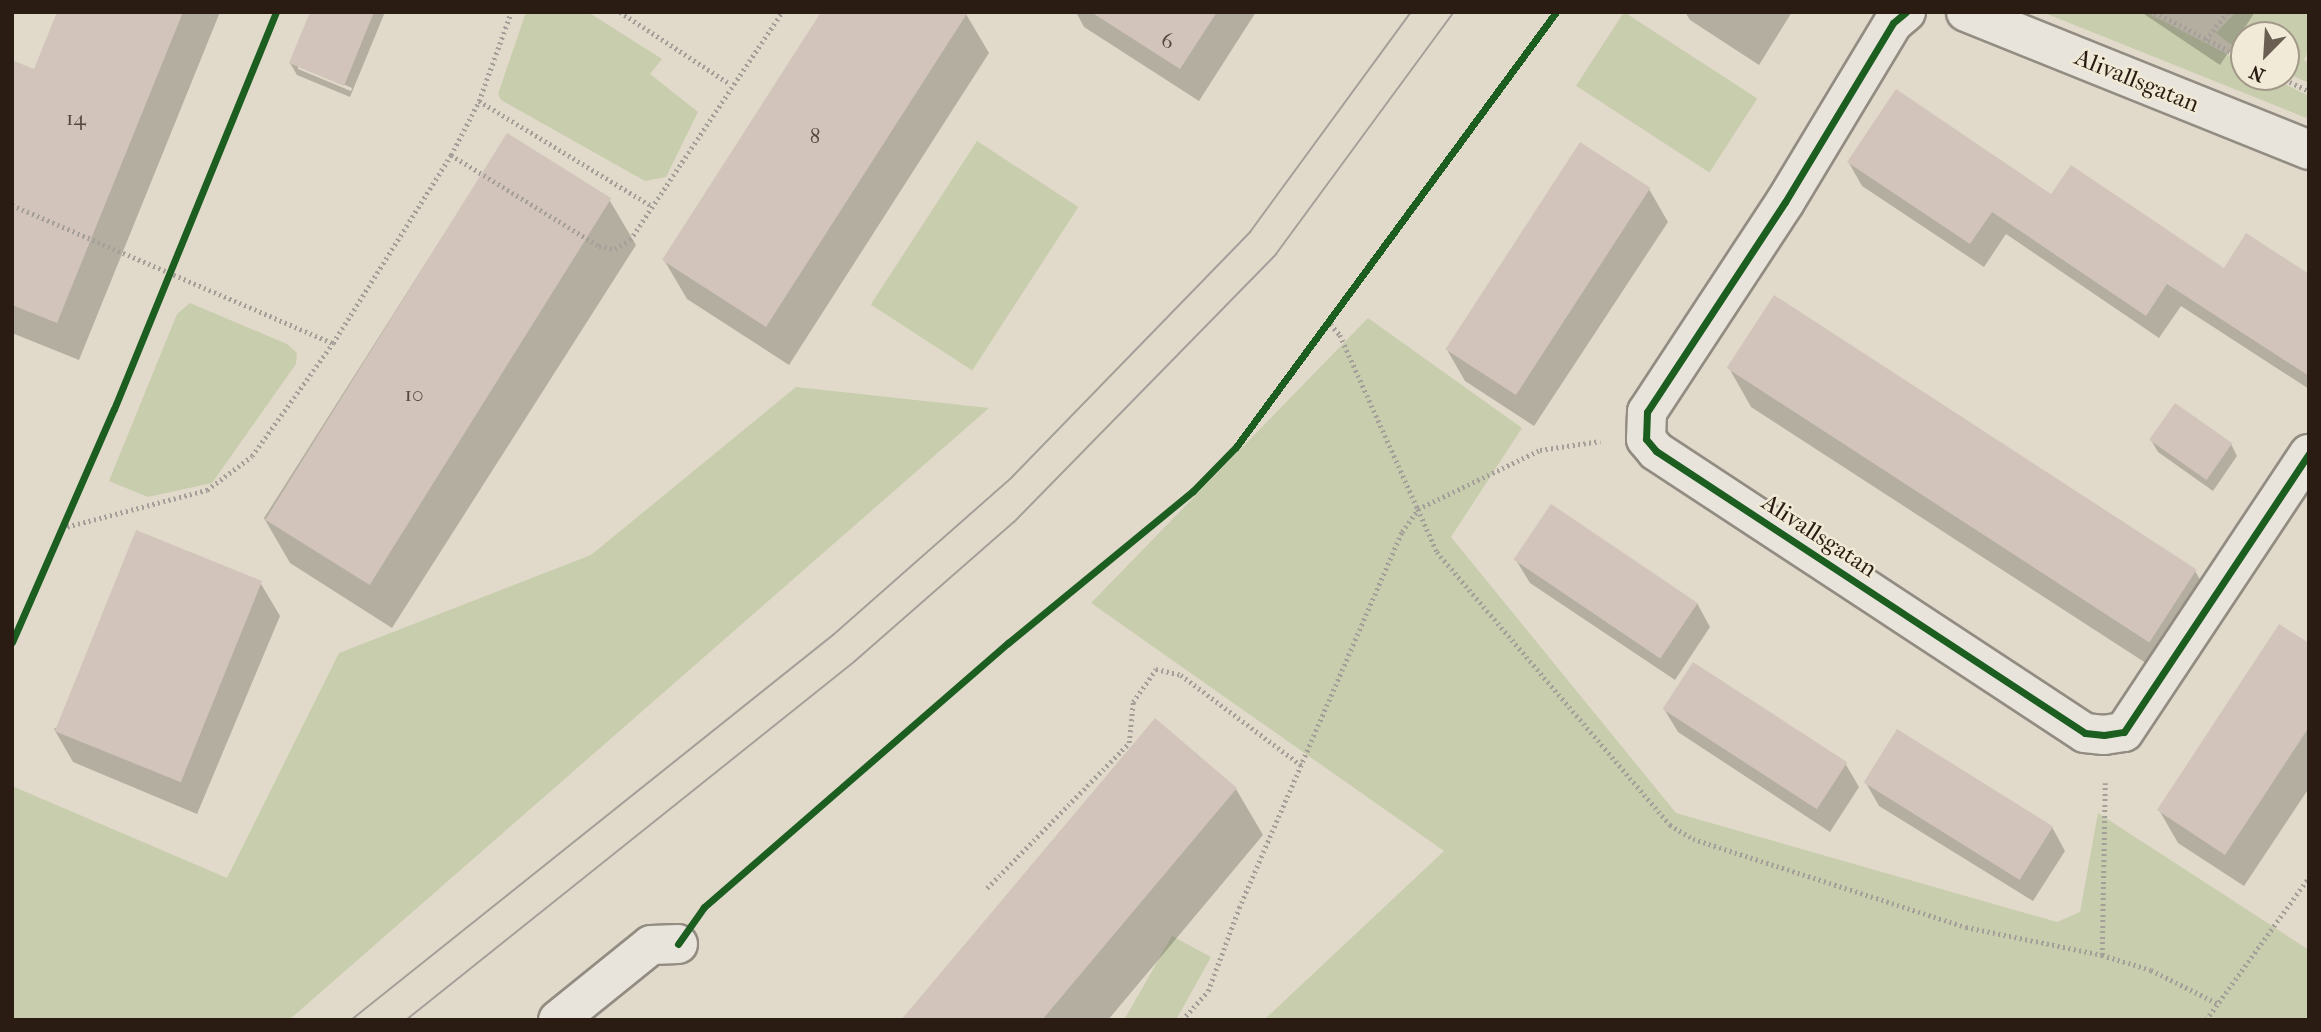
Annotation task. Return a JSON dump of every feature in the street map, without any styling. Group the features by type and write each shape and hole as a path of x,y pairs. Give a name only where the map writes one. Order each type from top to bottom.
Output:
{"street":[{"path":"1646,439 1647,412 1785,202 1894,23 1906,12"},
{"name":"Alivallsgatan","path":"1966,12 2309,150"},
{"name":"Alivallsgatan","path":"1646,439 1656,451 2085,733 2104,735 2124,732 2309,454"},
{"path":"558,1020 652,945 678,944"}],"path":[{"path":"62,528 207,489 252,456 333,343 451,155 479,101 511,12"},
{"path":"620,12 730,84"},
{"path":"451,155 608,249 630,240 730,84 782,12"},
{"path":"2155,12 2230,52"},
{"path":"2206,40 2227,12"},
{"path":"479,101 652,206"},
{"path":"12,205 333,343"},
{"path":"1327,320 1340,335 1437,551 1670,825 1693,839 1966,927 2102,955 2151,970 2219,1004"},
{"path":"1182,1020 1208,991 1402,532 1418,509 1540,450 1646,439"},
{"path":"987,888 1129,743 1133,702 1156,669 1181,675 1302,766"},
{"path":"2102,955 2104,784"},
{"path":"2206,1020 2309,877"}],"green space":[{"path":"526,12 588,12 662,59 650,74 698,112 666,177 645,181 501,100 498,94"},
{"path":"1624,12 1757,99 1709,172 1576,86"},
{"path":"2042,12 2146,12 2230,56 2230,87"},
{"path":"2236,12 2309,12 2309,49 2304,60 2309,63 2309,83 2300,79 2300,21 2230,21 2230,44 2216,33"},
{"path":"2239,91 2299,91 2309,96 2309,119"},
{"path":"977,141 1078,207 972,370 871,305"},
{"path":"190,303 287,344 297,353 296,364 212,483 148,497 109,481 177,314"},
{"path":"1368,318 1522,428 1451,537 1676,813 2057,922 2080,912 2098,813 2309,950 2309,1020 1264,1020 1444,851 1091,603"},
{"path":"796,387 989,408 289,1020 12,1020 12,786 227,878 339,653 591,555"},
{"path":"1172,936 1211,957 1176,1020 1124,1020"}],"building":[{"path":"57,12 183,12 57,323 12,305 12,60 34,69"},
{"path":"310,12 374,12 344,86 289,63"},
{"path":"821,12 968,12 766,327 662,260"},
{"path":"1091,12 1217,12 1180,69"},
{"path":"1896,89 2051,194 2071,165 2224,268 2246,233 2309,274 2309,376 2167,284 2146,316 1992,212 1970,244 1847,162"},
{"path":"507,133 611,198 370,585 265,520"},
{"path":"1580,142 1650,188 1516,395 1445,349"},
{"path":"1774,295 2197,569 2149,642 1727,368"},
{"path":"2175,403 2232,443 2207,480 2149,440"},
{"path":"1551,504 1698,603 1660,659 1514,560"},
{"path":"136,530 262,581 181,782 55,731"},
{"path":"2279,624 2309,643 2309,727 2225,855 2157,810"},
{"path":"1693,662 1847,762 1817,809 1663,709"},
{"path":"1155,718 1237,788 1042,1020 901,1020"},
{"path":"1897,729 2053,827 2020,880 1864,782"}],"tram line":[{"path":"351,1020 833,635 1012,477 1250,232 1411,12"},
{"path":"406,1020 855,661 1014,522 1276,254 1454,12"}],"cycle path":[{"path":"12,642 114,409 276,12"},
{"path":"678,944 704,907 1008,643 1193,491 1236,447 1556,12"},
{"path":"1906,12 1893,23 1785,202 1647,412 1646,439 1656,451 2085,733 2104,735 2124,732 2309,454"}]}
